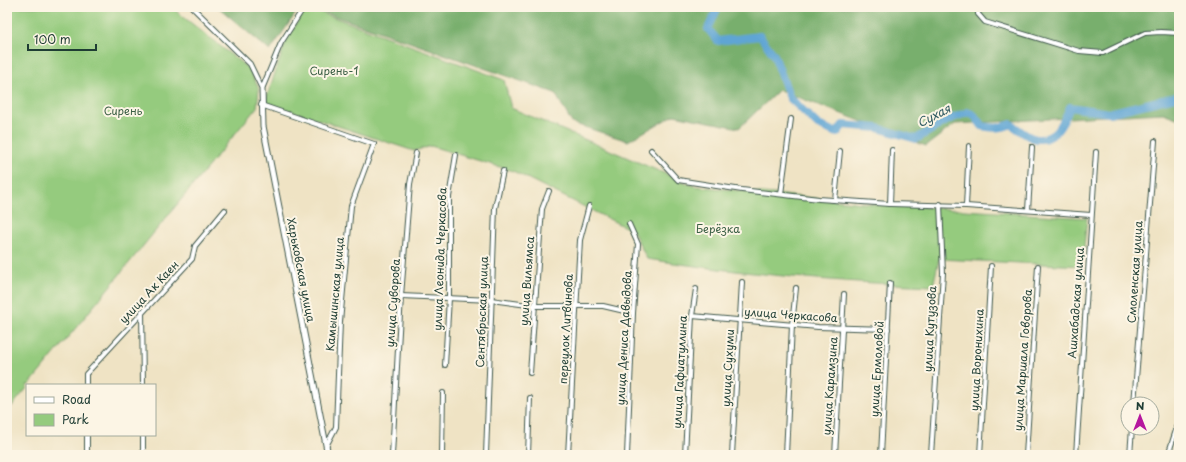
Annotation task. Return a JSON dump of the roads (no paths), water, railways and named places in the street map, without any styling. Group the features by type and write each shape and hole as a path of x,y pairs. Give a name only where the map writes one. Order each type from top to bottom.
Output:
{"street":[{"path":"192,7 250,64 262,89"},
{"path":"262,89 281,43 304,7"},
{"path":"978,7 978,14 985,22 1079,51 1094,54 1111,51 1132,38 1145,33 1179,33"},
{"name":"Харьковская улица","path":"262,89 264,133 328,455"},
{"name":"Камышинская улица","path":"262,105 374,144 351,206 340,322 336,427 326,447"},
{"path":"781,194 791,119"},
{"name":"Смоленская улица","path":"1135,396 1154,141"},
{"path":"966,206 969,146"},
{"path":"1028,210 1032,148"},
{"path":"651,150 678,180 836,200 890,204 940,204 1091,215"},
{"path":"890,204 892,150"},
{"path":"836,200 840,151"},
{"name":"Ашхабадская улица","path":"1076,455 1096,152"},
{"name":"улица Суворова","path":"392,455 410,184 416,154"},
{"name":"улица Леонида Черкасова","path":"445,365 449,298 449,197 456,155"},
{"name":"Сентябрьская улица","path":"486,455 491,300 496,208 503,171"},
{"name":"улица Вильямса","path":"530,373 542,209 549,191"},
{"name":"улица Кутузова","path":"931,455 942,273 940,204"},
{"name":"переулок Литвинова","path":"568,455 580,240 589,206"},
{"name":"улица Ак Каен","path":"86,384 86,374 142,311 192,259 195,246 226,210"},
{"name":"улица Дениса Давыдова","path":"627,455 633,313 638,244 628,224"},
{"name":"улица Воронихина","path":"980,455 991,266"},
{"name":"улица Маршала Говорова","path":"1026,455 1038,266"},
{"name":"улица Сухуми","path":"732,455 742,282"},
{"name":"улица Ермоловой","path":"881,455 890,283"},
{"path":"786,455 792,325 796,288"},
{"name":"улица Гафиатуллина","path":"685,455 692,316 696,289"},
{"name":"улица Карамзина","path":"835,455 844,294"},
{"path":"402,296 491,300 535,306 603,306 633,313"},
{"path":"142,311 143,384"},
{"name":"улица Черкасова","path":"692,316 792,325 888,329"},
{"path":"442,455 443,393"},
{"path":"528,455 530,398"},
{"path":"1168,455 1179,421"},
{"path":"86,436 87,455"},
{"path":"143,436 143,455"},
{"path":"1130,455 1131,436"}],"waterway":[{"name":"Сухая","path":"718,7 708,29 718,41 760,36 774,55 790,98 818,125 837,133 843,125 878,128 916,139 948,120 968,112 974,115 982,126 996,128 1011,124 1030,137 1041,139 1047,138 1057,131 1070,107 1109,113 1179,96"}],"park label":[{"name":"Сирень-1","path":"334,71"},
{"name":"Сирень","path":"123,111"},
{"name":"Берёзка","path":"718,229"}]}
